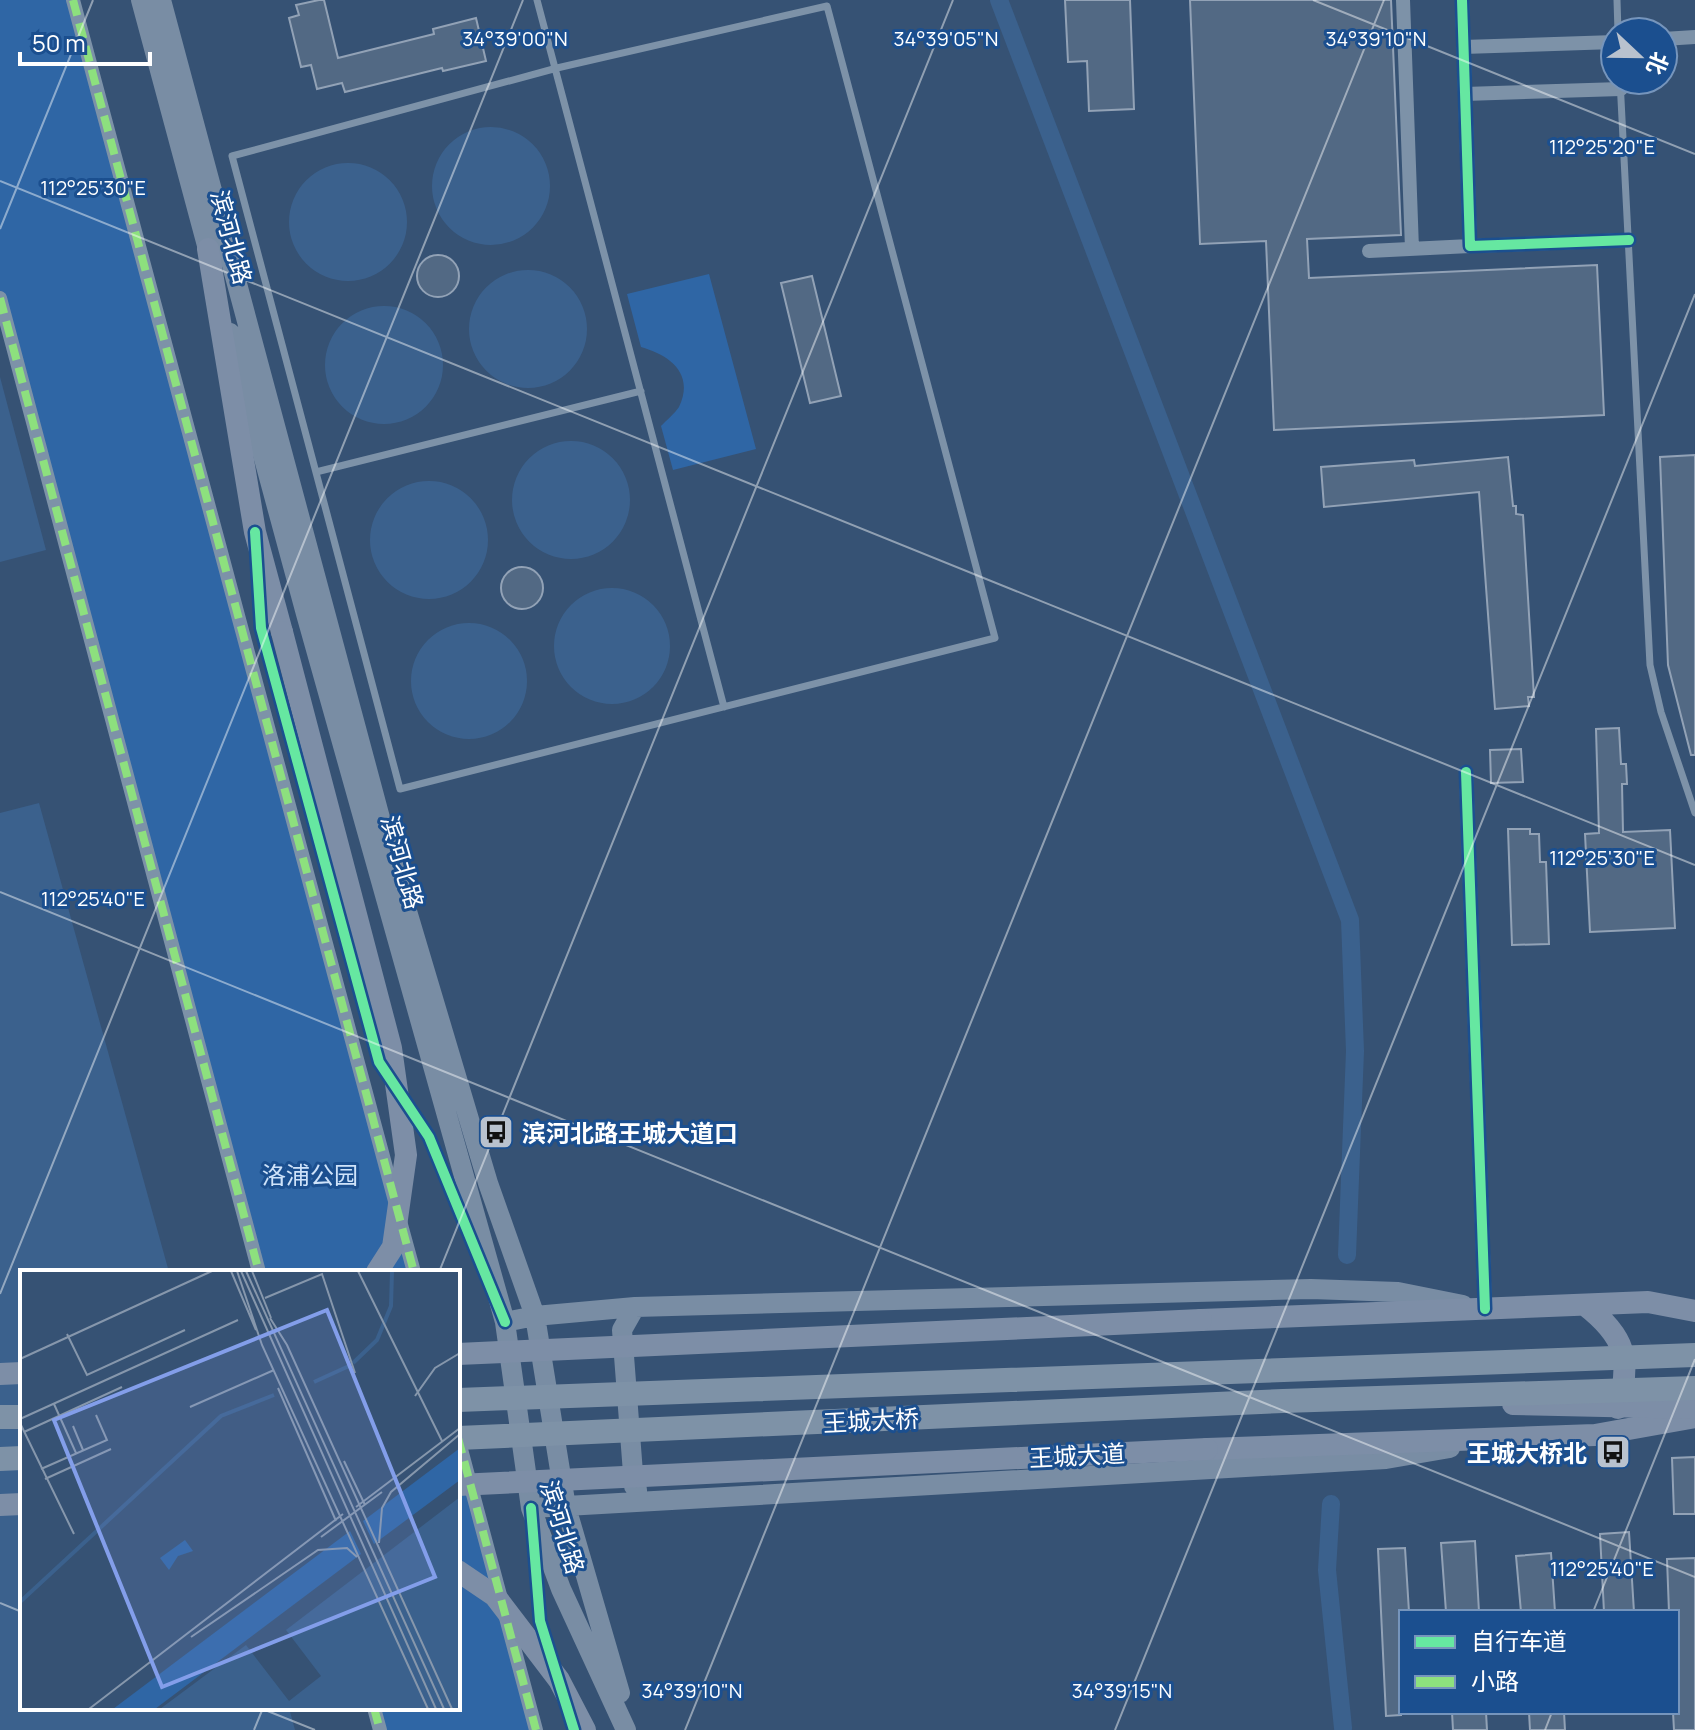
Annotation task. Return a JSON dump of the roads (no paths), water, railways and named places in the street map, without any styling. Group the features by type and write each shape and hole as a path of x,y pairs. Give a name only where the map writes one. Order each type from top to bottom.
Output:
{"highway":[{"path":"1559,1358 1695,1355"},
{"name":"王城大桥","path":"460,1400 1559,1358"},
{"path":"1283,1401 1695,1388"},
{"name":"王城大桥","path":"460,1438 1283,1401"},
{"path":"0,1459 20,1458"}],"main road":[{"name":"滨河北路","path":"141,0 306,614 505,1322 531,1508 561,1589 629,1730"},
{"name":"滨河北路","path":"161,0 387,844 488,1183 535,1316 566,1507 629,1730"},
{"path":"208,249 255,532 391,1048 406,1155 393,1247 378,1270"},
{"path":"505,1322 535,1316 635,1307 1311,1289 1398,1292 1485,1309"},
{"path":"1648,1302 1695,1311"},
{"path":"460,1354 1201,1320 1695,1302"},
{"path":"1585,1305 1609,1323 1622,1346 1624,1379 1619,1407 1595,1435"},
{"path":"635,1307 622,1330 634,1486 644,1502"},
{"path":"1559,1358 1695,1345"},
{"path":"0,1374 20,1373"},
{"path":"1283,1401 1695,1408"},
{"name":"王城大道","path":"460,1485 1207,1449 1595,1435 1695,1420"},
{"path":"531,1508 1386,1459 1513,1438"},
{"path":"0,1505 20,1504"},
{"path":"460,1572 495,1596 559,1680 585,1730"}],"street":[{"path":"73,0 413,1270"},
{"path":"1403,0 1412,249"},
{"path":"1462,0 1470,246"},
{"path":"1463,47 1599,43"},
{"path":"1465,94 1599,85"},
{"path":"1369,251 1629,240"},
{"path":"0,298 258,1270"},
{"path":"1466,772 1485,1309"},
{"path":"460,1445 536,1730"},
{"path":"375,1710 380,1730"}],"lane":[{"path":"537,0 724,707"},
{"path":"827,6 995,638 400,789 316,472 232,156 557,68 827,6"},
{"path":"1622,96 1650,665 1661,712 1695,813"},
{"path":"316,472 641,391"}],"waterway":[{"path":"999,0 1350,920 1355,1051 1347,1255"},
{"path":"1331,1504 1327,1570 1343,1728"}],"place":[{"name":"滨河北路王城大道口","path":"496,1132"},
{"name":"王城大桥北","path":"1613,1452"}],"park label":[{"name":"洛浦公园","path":"310,1174"}]}
